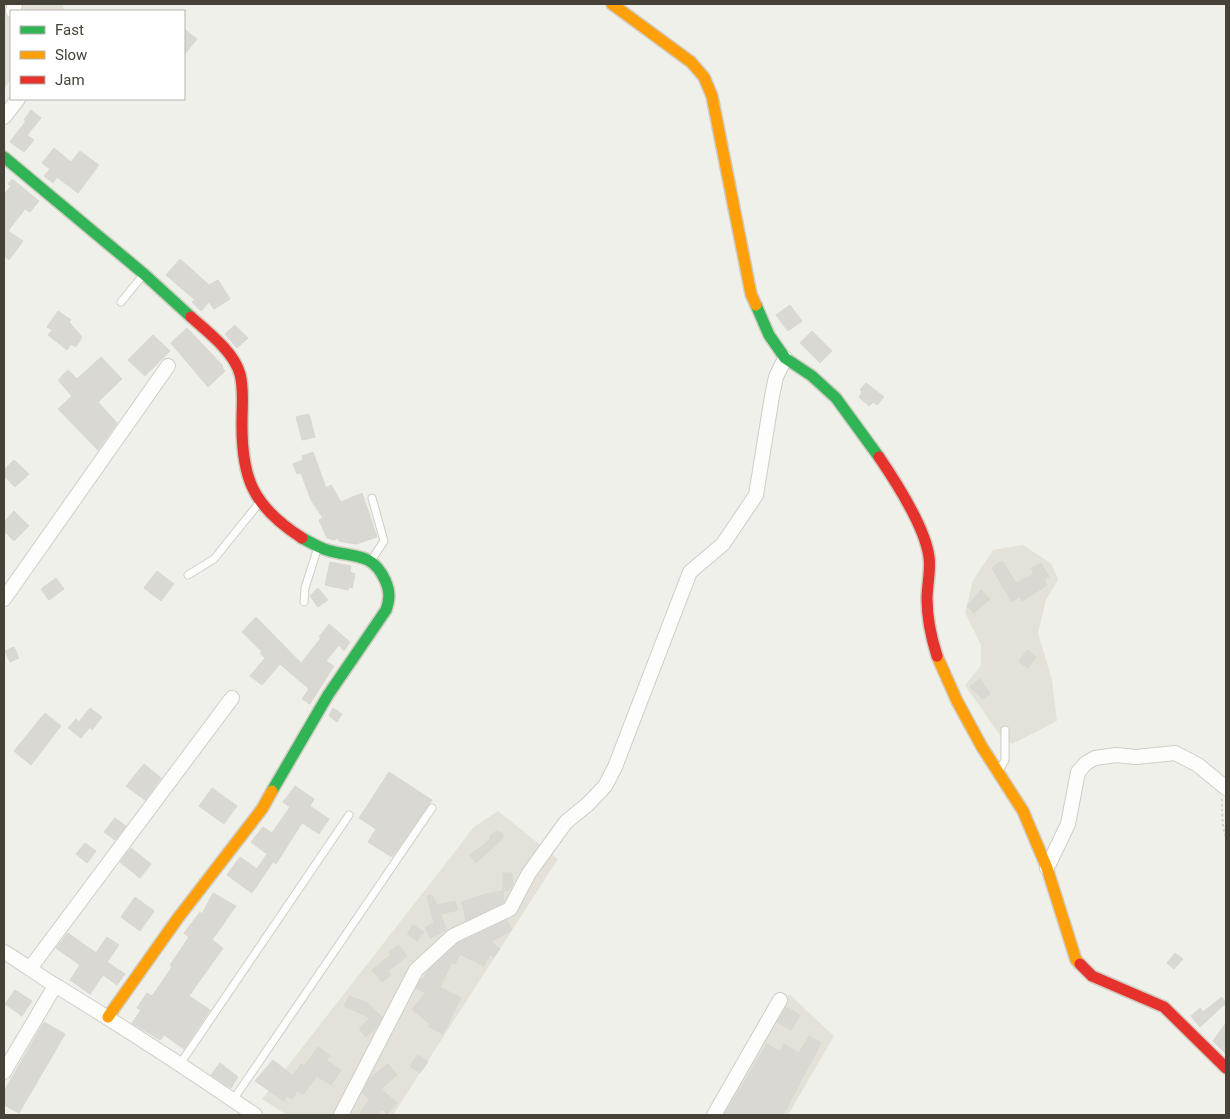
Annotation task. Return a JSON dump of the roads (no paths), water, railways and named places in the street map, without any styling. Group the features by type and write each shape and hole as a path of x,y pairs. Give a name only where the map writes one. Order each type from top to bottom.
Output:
{"street":[{"path":"612,4 691,62 704,77 712,96 751,294 766,329 785,358 812,376 836,398 870,442 898,486 924,538 929,558 927,599 930,634 957,701 1023,811 1047,868 1076,960 1083,970 1092,976 1164,1007 1174,1015 1214,1060 1226,1068"},
{"path":"4,117 17,100"},
{"path":"4,157 144,274 206,330 234,361 240,373 244,468 250,485 261,501 297,534 318,547 372,560 384,574 391,596 386,610 328,694 262,809 178,918 108,1018"},
{"path":"341,1115 416,970 454,936 510,909 529,873 566,822 588,804 605,786 615,767 690,572 723,544 756,496 776,376 785,358"},
{"path":"4,599 168,366"},
{"path":"31,967 232,698"},
{"path":"1047,868 1068,824 1078,772 1086,763 1096,758 1116,755 1136,757 1175,753 1198,765 1226,787"},
{"path":"4,952 31,967 55,986 180,1064 255,1115"},
{"path":"4,1072 55,986"},
{"path":"714,1115 780,1000"}],"lane":[{"path":"121,302 144,274"},
{"path":"372,498 384,541 372,560"},
{"path":"188,575 214,559 261,501"},
{"path":"304,602 305,588 318,547"},
{"path":"998,772 1005,760 1005,730"},
{"path":"233,1100 432,808"},
{"path":"180,1064 350,815"}]}
